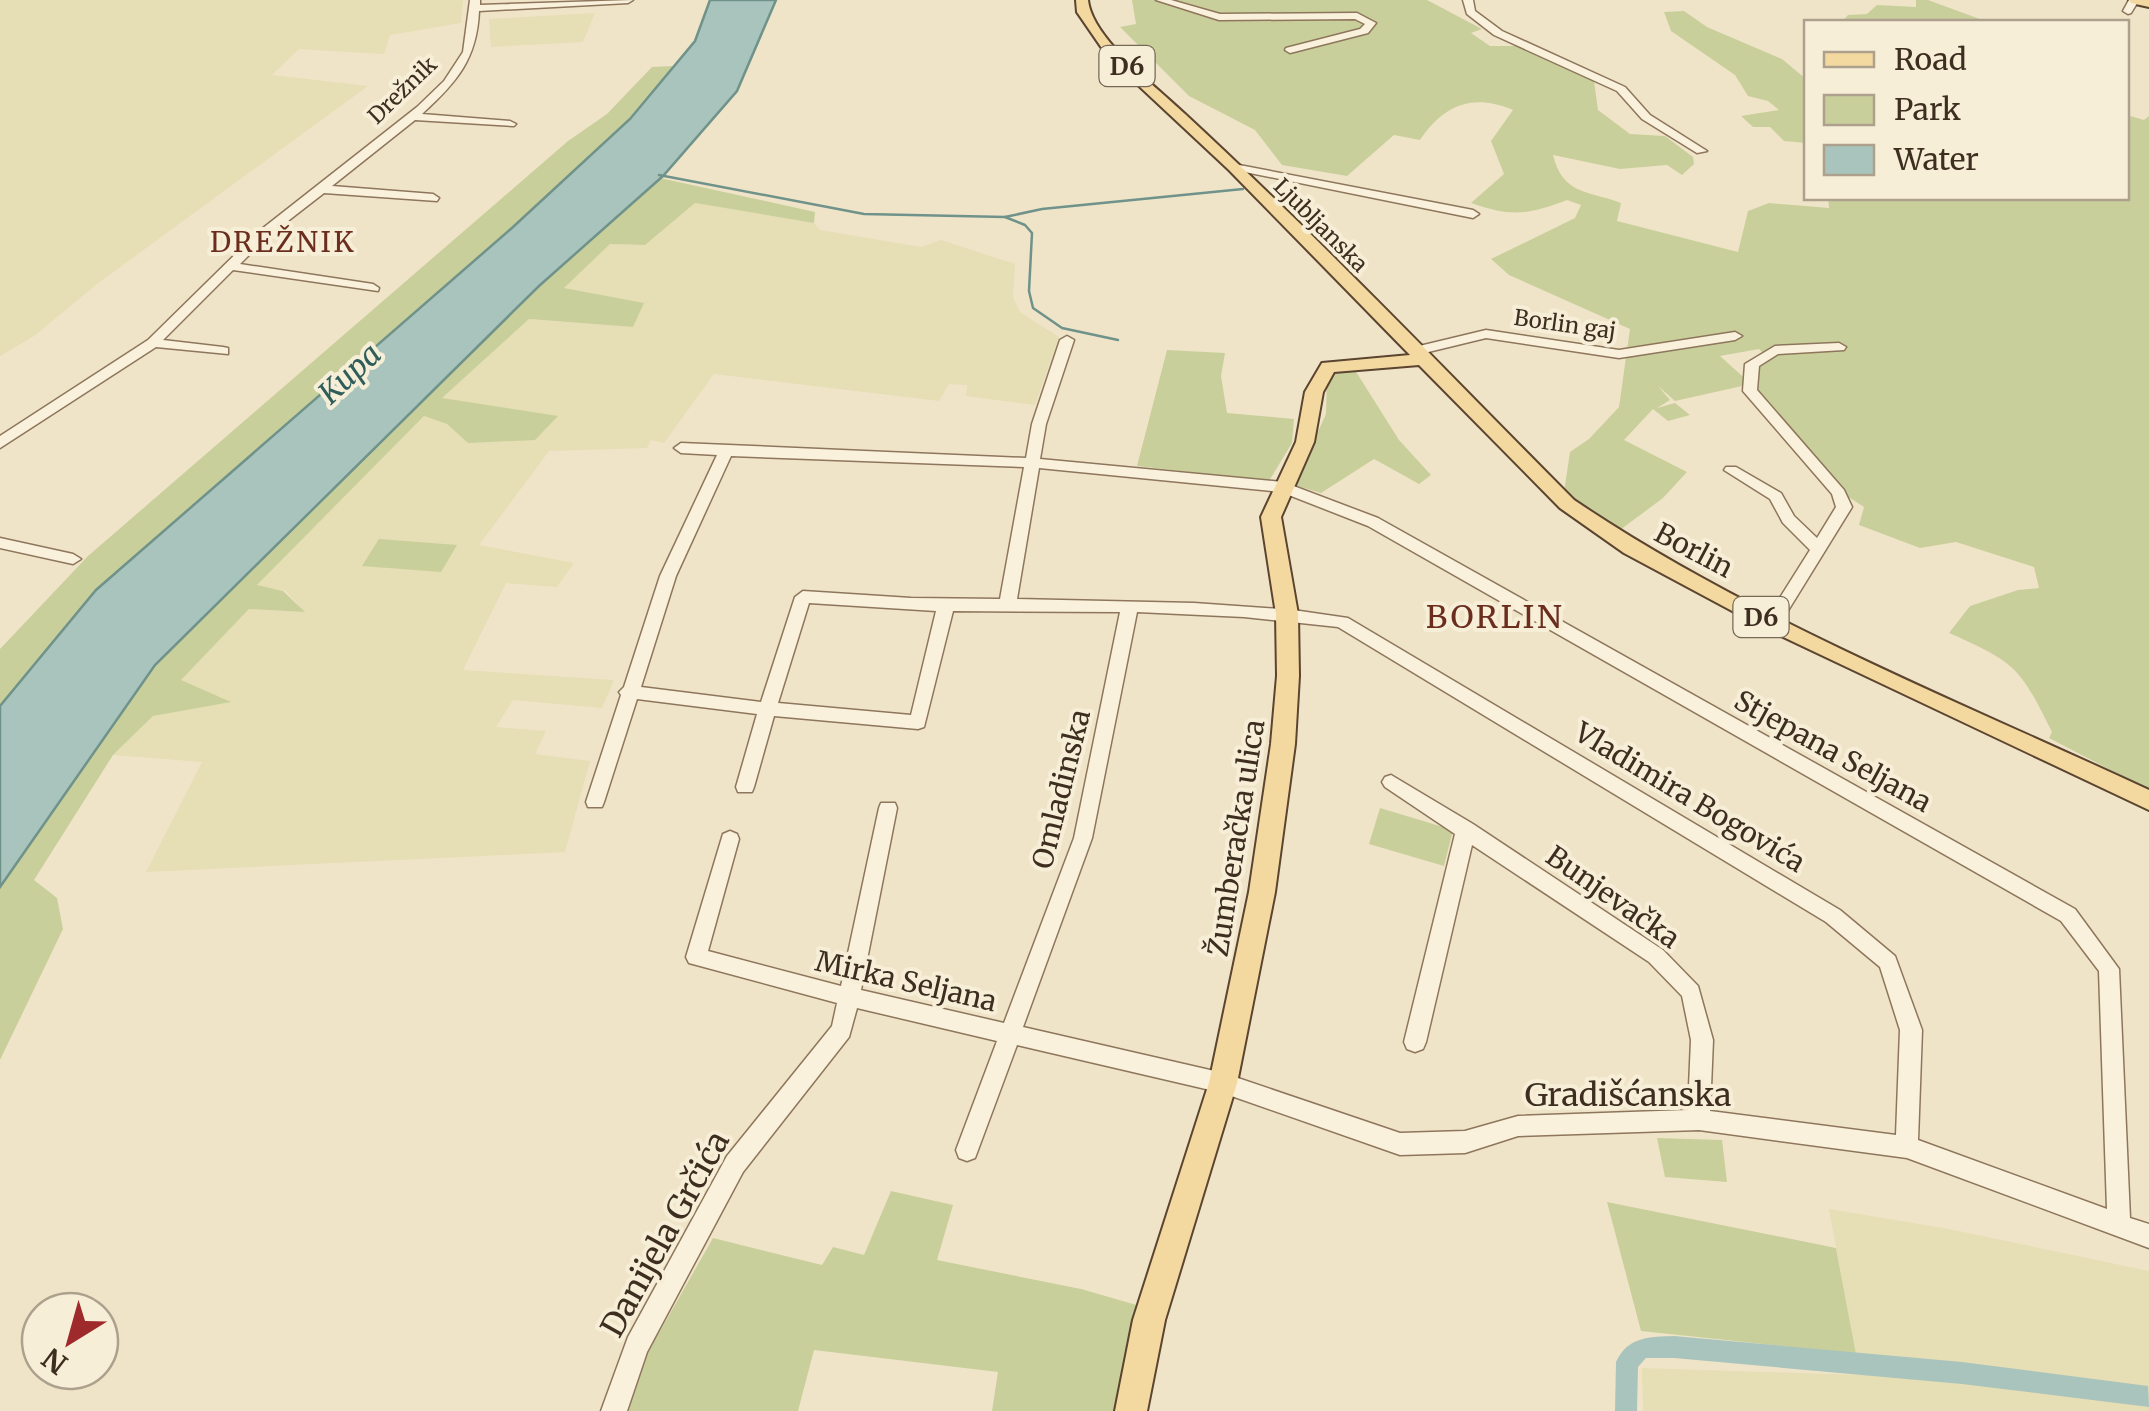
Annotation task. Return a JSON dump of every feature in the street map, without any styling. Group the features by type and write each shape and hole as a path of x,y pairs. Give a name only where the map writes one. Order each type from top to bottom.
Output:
{"main road":[{"name":"Ljubljanska","path":"1082,0 1083,12 1105,44 1234,167 1420,355"},
{"path":"2133,4 2149,3"},
{"name":"Žumberačka ulica","path":"1131,1411 1149,1320 1223,1082 1273,824 1288,676 1287,614 1271,517 1305,442 1314,392 1328,367 1420,355"},
{"name":"Borlin","path":"1420,355 1567,504 1631,548 1772,623 2149,801"}],"street":[{"path":"476,2 628,0"},
{"path":"1161,0 1219,17 1357,16 1371,24 1364,31 1290,50"},
{"path":"1468,0 1470,12 1498,33 1620,89 1646,116 1701,152"},
{"name":"Drežnik","path":"0,443 152,344 229,266 433,98 472,42 476,2"},
{"path":"412,117 510,124"},
{"path":"1234,167 1473,214"},
{"path":"323,189 432,198"},
{"path":"229,266 374,288"},
{"name":"Borlin gaj","path":"1420,355 1486,334 1620,354 1736,336"},
{"path":"1008,602 1044,406 1067,340"},
{"path":"152,344 223,352"},
{"path":"1772,623 1844,508 1838,494 1750,391 1752,364 1776,350 1839,347"},
{"path":"681,448 1035,463 1283,487"},
{"path":"596,802 668,576 726,452"},
{"path":"1731,470 1776,496 1788,519 1818,549"},
{"name":"Stjepana Seljana","path":"1283,487 1373,522 2068,915 2109,969 2119,1225"},
{"path":"0,543 73,559"},
{"name":"Vladimira Bogovića","path":"766,709 803,597 946,606 1008,602 1287,614 1342,622 1834,916 1888,962 1910,1030 1907,1147"},
{"path":"628,692 918,722 946,606"},
{"name":"Omladinska","path":"967,1150 1083,838 1128,609"},
{"path":"744,788 766,709"},
{"name":"Bunjevačka","path":"1391,782 1656,956 1690,992 1702,1040 1698,1120"},
{"name":"Danijela Grčića","path":"614,1411 637,1346 734,1164 842,1030 888,808"},
{"path":"1415,1042 1466,829"},
{"name":"Mirka Seljana","path":"730,839 696,957 849,997 1223,1082"},
{"name":"Gradišćanska","path":"1223,1082 1400,1144 1466,1142 1518,1126 1698,1120 1907,1147 2149,1236"}],"shaded area":[{"path":"0,0 463,0 461,23 390,35 384,54 299,49 272,75 368,86 101,281 34,336 0,356"},
{"path":"595,13 583,42 491,47 489,19"},
{"path":"695,203 814,223 820,230 921,247 941,240 1015,264 1013,297 1020,312 1059,337 1035,405 966,396 967,385 949,384 939,401 714,374 664,443 651,440 647,448 549,451 479,545 574,563 557,587 506,583 463,670 614,680 602,708 513,700 496,727 546,731 535,754 590,761 565,852 146,872 202,762 113,755 153,716 229,702 180,680 249,609 304,612 286,591 256,586 424,416 447,424 468,443 441,398 529,319 633,327 643,303 563,288 610,244 645,245"},
{"path":"1829,1209 1949,1229 2149,1271 2149,1411 1643,1411 1642,1368 1860,1375"}],"green space":[{"path":"1132,0 1427,0 1482,29 1471,33 1490,46 1517,46 1594,81 1598,110 1630,134 1665,136 1693,157 1694,164 1682,175 1667,165 1620,169 1553,155 1557,168 1570,184 1621,203 1617,221 1738,252 1748,211 1769,203 1829,208 1828,200 2129,200 2129,116 2144,120 2149,116 2149,790 2049,738 2052,732 2041,710 2013,669 1949,633 1970,606 2018,590 2039,588 2034,567 1956,542 1920,548 1859,525 1864,507 1844,494 1755,390 1753,366 1765,355 1759,349 1720,356 1751,384 1675,401 1658,386 1670,400 1657,408 1675,403 1690,415 1668,421 1653,409 1624,440 1687,472 1663,498 1620,530 1595,517 1564,492 1570,452 1589,439 1619,407 1630,329 1509,275 1491,259 1575,218 1581,205 1567,200 1519,212 1471,203 1504,174 1491,141 1513,110 1485,103 1460,106 1439,118 1420,140 1394,135 1347,176 1282,165 1255,130 1189,96 1120,27 1136,24"},
{"path":"1916,0 1928,0 1983,20 1844,20 1848,15 1867,14 1877,5 1916,7"},
{"path":"1684,11 1707,27 1782,59 1804,77 1804,143 1784,141 1770,127 1753,127 1741,116 1779,110 1768,101 1748,96 1735,75 1671,31 1664,12"},
{"path":"674,66 630,119 513,227 95,590 0,706 0,649 88,556 568,141 607,114 652,67"},
{"path":"660,178 815,212 814,223 695,203 645,245 610,244 564,288 644,303 633,327 529,319 442,398 558,416 535,440 468,443 447,424 424,416 257,585 283,591 305,612 249,609 181,680 231,702 153,716 113,755 34,880 57,898 63,929 0,1060 0,887 155,665 547,279"},
{"path":"1167,350 1225,353 1221,376 1227,413 1294,419 1292,443 1269,481 1137,466"},
{"path":"1353,367 1399,440 1431,475 1419,484 1374,459 1321,493 1294,485 1326,414 1327,378 1336,369"},
{"path":"379,539 457,545 441,572 362,566"},
{"path":"1380,808 1453,830 1444,866 1369,844"},
{"path":"1657,1138 1722,1140 1727,1182 1665,1177"},
{"path":"891,1191 953,1205 937,1260 1081,1289 1140,1306 1117,1411 992,1411 998,1372 814,1350 798,1411 626,1411 643,1361 713,1238 822,1265 833,1247 864,1255"},
{"path":"1607,1202 1836,1248 1856,1354 1641,1331"}],"water":[{"name":"Kupa","path":"710,0 776,0 737,91 663,176 539,286 155,665 0,887 0,706 96,590 513,227 630,119 695,41"}],"waterway":[{"path":"659,175 864,214 1005,217"},
{"path":"1005,217 1042,209 1243,189"},
{"path":"1005,217 1025,225 1032,233 1029,291 1033,308 1062,328 1118,340"},
{"path":"1626,1411 1627,1362 1642,1348 1674,1347 1962,1373 2148,1397"}],"district":[{"name":"DREŽNIK","path":"283,242"},
{"name":"BORLIN","path":"1495,617"}]}
